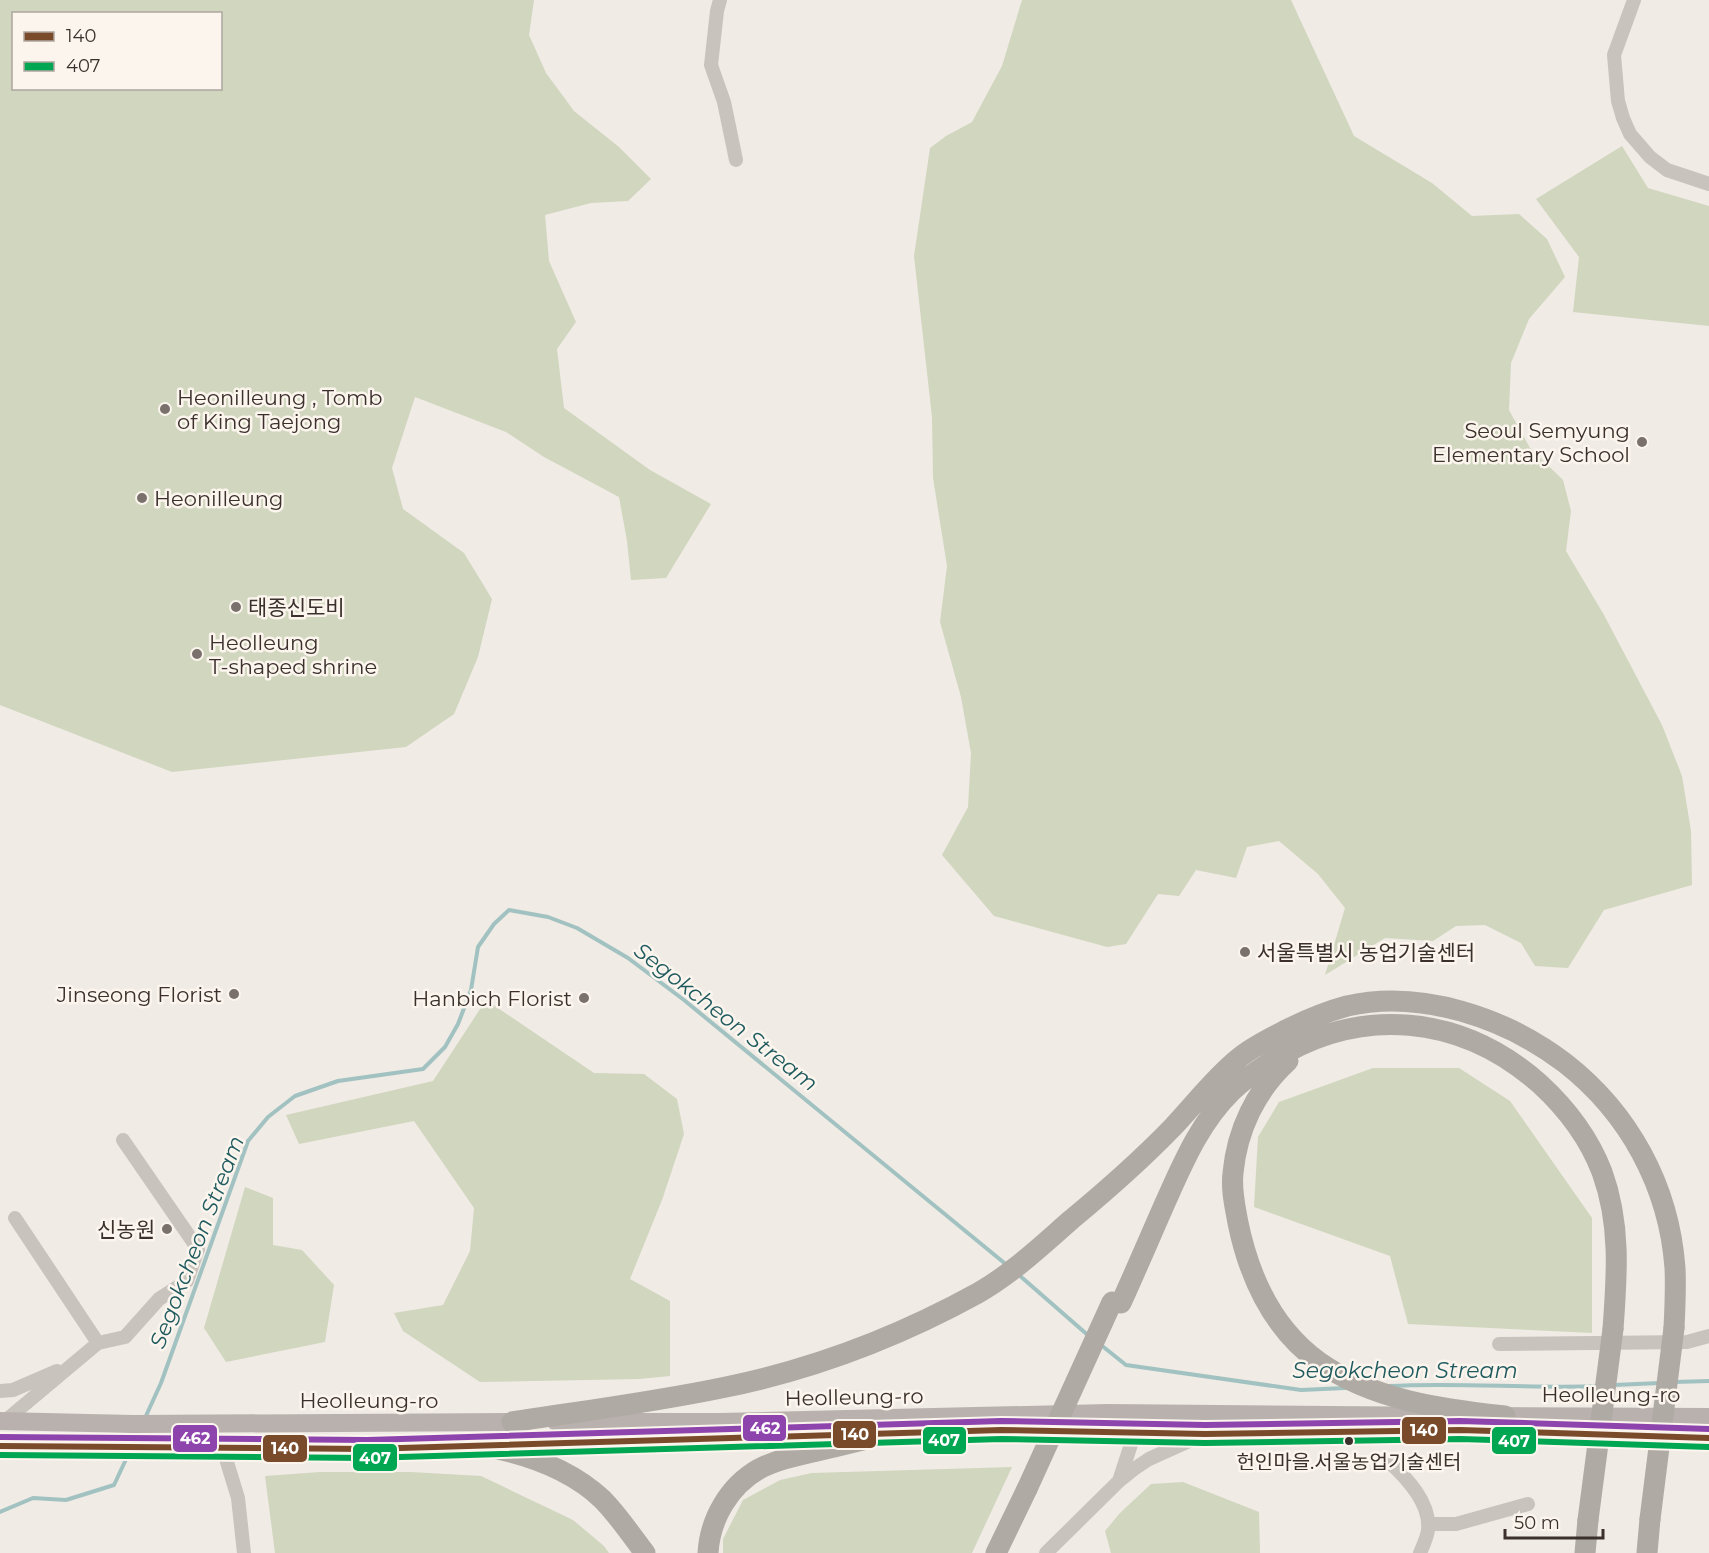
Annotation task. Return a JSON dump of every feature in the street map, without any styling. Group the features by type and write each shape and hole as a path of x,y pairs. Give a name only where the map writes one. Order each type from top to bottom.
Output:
{"highway":[{"path":"512,1422 728,1387 784,1373 874,1342 980,1291 1016,1267 1118,1181 1239,1057 1266,1040 1298,1024 1349,1006 1395,1002 1442,1007 1467,1013 1507,1028 1550,1052 1569,1067 1600,1095 1627,1129 1639,1147 1655,1180 1668,1222 1673,1247 1676,1285 1674,1328 1647,1553"},
{"path":"996,1553 1032,1489 1116,1302 1179,1152 1196,1121 1220,1089 1246,1062 1298,1024"},
{"path":"1116,1302 1187,1155 1215,1109 1232,1090 1258,1070 1285,1053 1318,1037 1356,1027 1376,1025 1421,1027 1446,1032 1472,1040 1492,1050 1512,1062 1550,1093 1566,1110 1590,1146 1612,1206 1617,1251 1617,1281 1585,1553"},
{"path":"1318,1037 1276,1072 1259,1094 1242,1131 1233,1174 1234,1206 1252,1275 1282,1326 1304,1350 1337,1373 1376,1390 1425,1405 1505,1416"},
{"path":"708,1553 710,1535 719,1511 734,1490 752,1474 783,1459 888,1434"},
{"path":"476,1445 528,1458 574,1478 603,1500 645,1553"},
{"path":"1010,1553 1032,1489"}],"main road":[{"name":"Heolleung-ro","path":"2,1421 133,1424 720,1422 1143,1414 1709,1417"},
{"name":"Heolleung-ro","path":"0,1446 367,1449 1001,1430 1205,1434 1460,1430 1709,1438"}],"street":[{"path":"720,0 711,65 724,102 736,160"},
{"path":"1634,0 1614,55 1618,101 1623,117 1630,134 1650,157 1667,170 1709,184"},
{"path":"2,1421 98,1342 124,1337 159,1299 187,1281 198,1249 123,1140"},
{"path":"15,1218 98,1342"},
{"path":"1499,1344 1687,1342 1709,1335"},
{"path":"0,1391 13,1390 70,1366"},
{"path":"1119,1481 1143,1414"},
{"path":"1046,1553 1119,1481 1149,1459 1205,1434"},
{"path":"223,1449 238,1498 244,1553"},
{"path":"1388,1461 1404,1475 1417,1493 1428,1515 1428,1532 1420,1553"},
{"path":"1428,1524 1456,1524 1528,1504"}],"green space":[{"path":"0,0 534,0 529,35 546,73 574,111 619,147 651,179 628,201 591,203 545,215 549,261 576,322 557,349 564,408 650,470 711,504 666,578 631,580 619,497 544,457 506,432 415,397 392,468 403,509 464,553 492,599 478,657 454,714 406,747 172,772 0,705"},
{"path":"1022,0 1291,0 1354,136 1432,183 1472,216 1519,214 1547,239 1565,277 1529,319 1511,363 1509,410 1530,448 1563,480 1571,511 1566,551 1604,615 1662,725 1682,776 1691,831 1692,885 1604,910 1568,968 1535,966 1521,943 1485,925 1456,926 1433,941 1385,938 1325,975 1345,908 1318,874 1279,841 1247,847 1236,878 1196,870 1179,896 1158,894 1126,944 1107,947 994,916 942,855 968,807 971,753 961,697 940,622 947,566 933,478 932,417 914,256 930,148 972,122 1002,66"},
{"path":"1622,146 1648,188 1709,206 1709,326 1573,312 1579,257 1536,199"},
{"path":"486,1000 594,1073 644,1074 677,1099 684,1134 662,1200 630,1279 670,1301 670,1376 639,1379 480,1382 403,1331 394,1313 443,1305 470,1251 474,1208 414,1121 299,1144 286,1115 433,1081"},
{"path":"1373,1068 1459,1068 1510,1101 1592,1218 1592,1333 1408,1324 1390,1256 1254,1207 1258,1137 1279,1102"},
{"path":"245,1187 273,1198 273,1245 302,1250 334,1285 325,1342 226,1362 204,1328"},
{"path":"1012,1467 972,1553 723,1553 723,1539 743,1500 780,1480 812,1473"},
{"path":"320,1472 411,1472 481,1476 573,1520 609,1553 275,1553 265,1476"},
{"path":"1183,1482 1259,1512 1260,1553 1111,1553 1105,1531 1120,1513 1151,1484"}],"waterway":[{"name":"Segokcheon Stream","path":"145,1418 161,1383 248,1141 268,1117 295,1096 338,1081 423,1069 445,1047 458,1024 471,990 478,947 494,924 509,910 548,917 577,928 628,958 684,1000 1008,1266"},
{"name":"Segokcheon Stream","path":"1019,1275 1090,1337"},
{"name":"Segokcheon Stream","path":"1101,1345 1126,1365 1301,1390 1345,1388"},
{"name":"Segokcheon Stream","path":"1674,1382 1709,1381"},
{"name":"Segokcheon Stream","path":"1614,1385 1660,1383"},
{"name":"Segokcheon Stream","path":"1389,1386 1600,1386"},
{"name":"Segokcheon Stream","path":"0,1512 33,1498 66,1500 114,1485 128,1455"}],"transit line":[{"name":"462","path":"0,1437 367,1440 1001,1421 1205,1425 1460,1421 1709,1429"},
{"name":"140","path":"0,1446 367,1449 1001,1430 1205,1434 1460,1430 1709,1438"},
{"name":"407","path":"0,1455 367,1458 1001,1439 1205,1443 1460,1439 1709,1447"}],"place":[{"name":"Heonilleung , Tomb of King Taejong","path":"165,409"},
{"name":"Seoul Semyung Elementary School","path":"1642,442"},
{"name":"Heonilleung","path":"142,498"},
{"name":"태종신도비","path":"236,607"},
{"name":"Heolleung T-shaped shrine","path":"197,654"},
{"name":"서울특별시 농업기술센터","path":"1245,952"},
{"name":"Jinseong Florist","path":"234,994"},
{"name":"Hanbich Florist","path":"584,998"},
{"name":"신농원","path":"167,1229"},
{"name":"헌인마을.서울농업기술센터","path":"1349,1441"}]}
